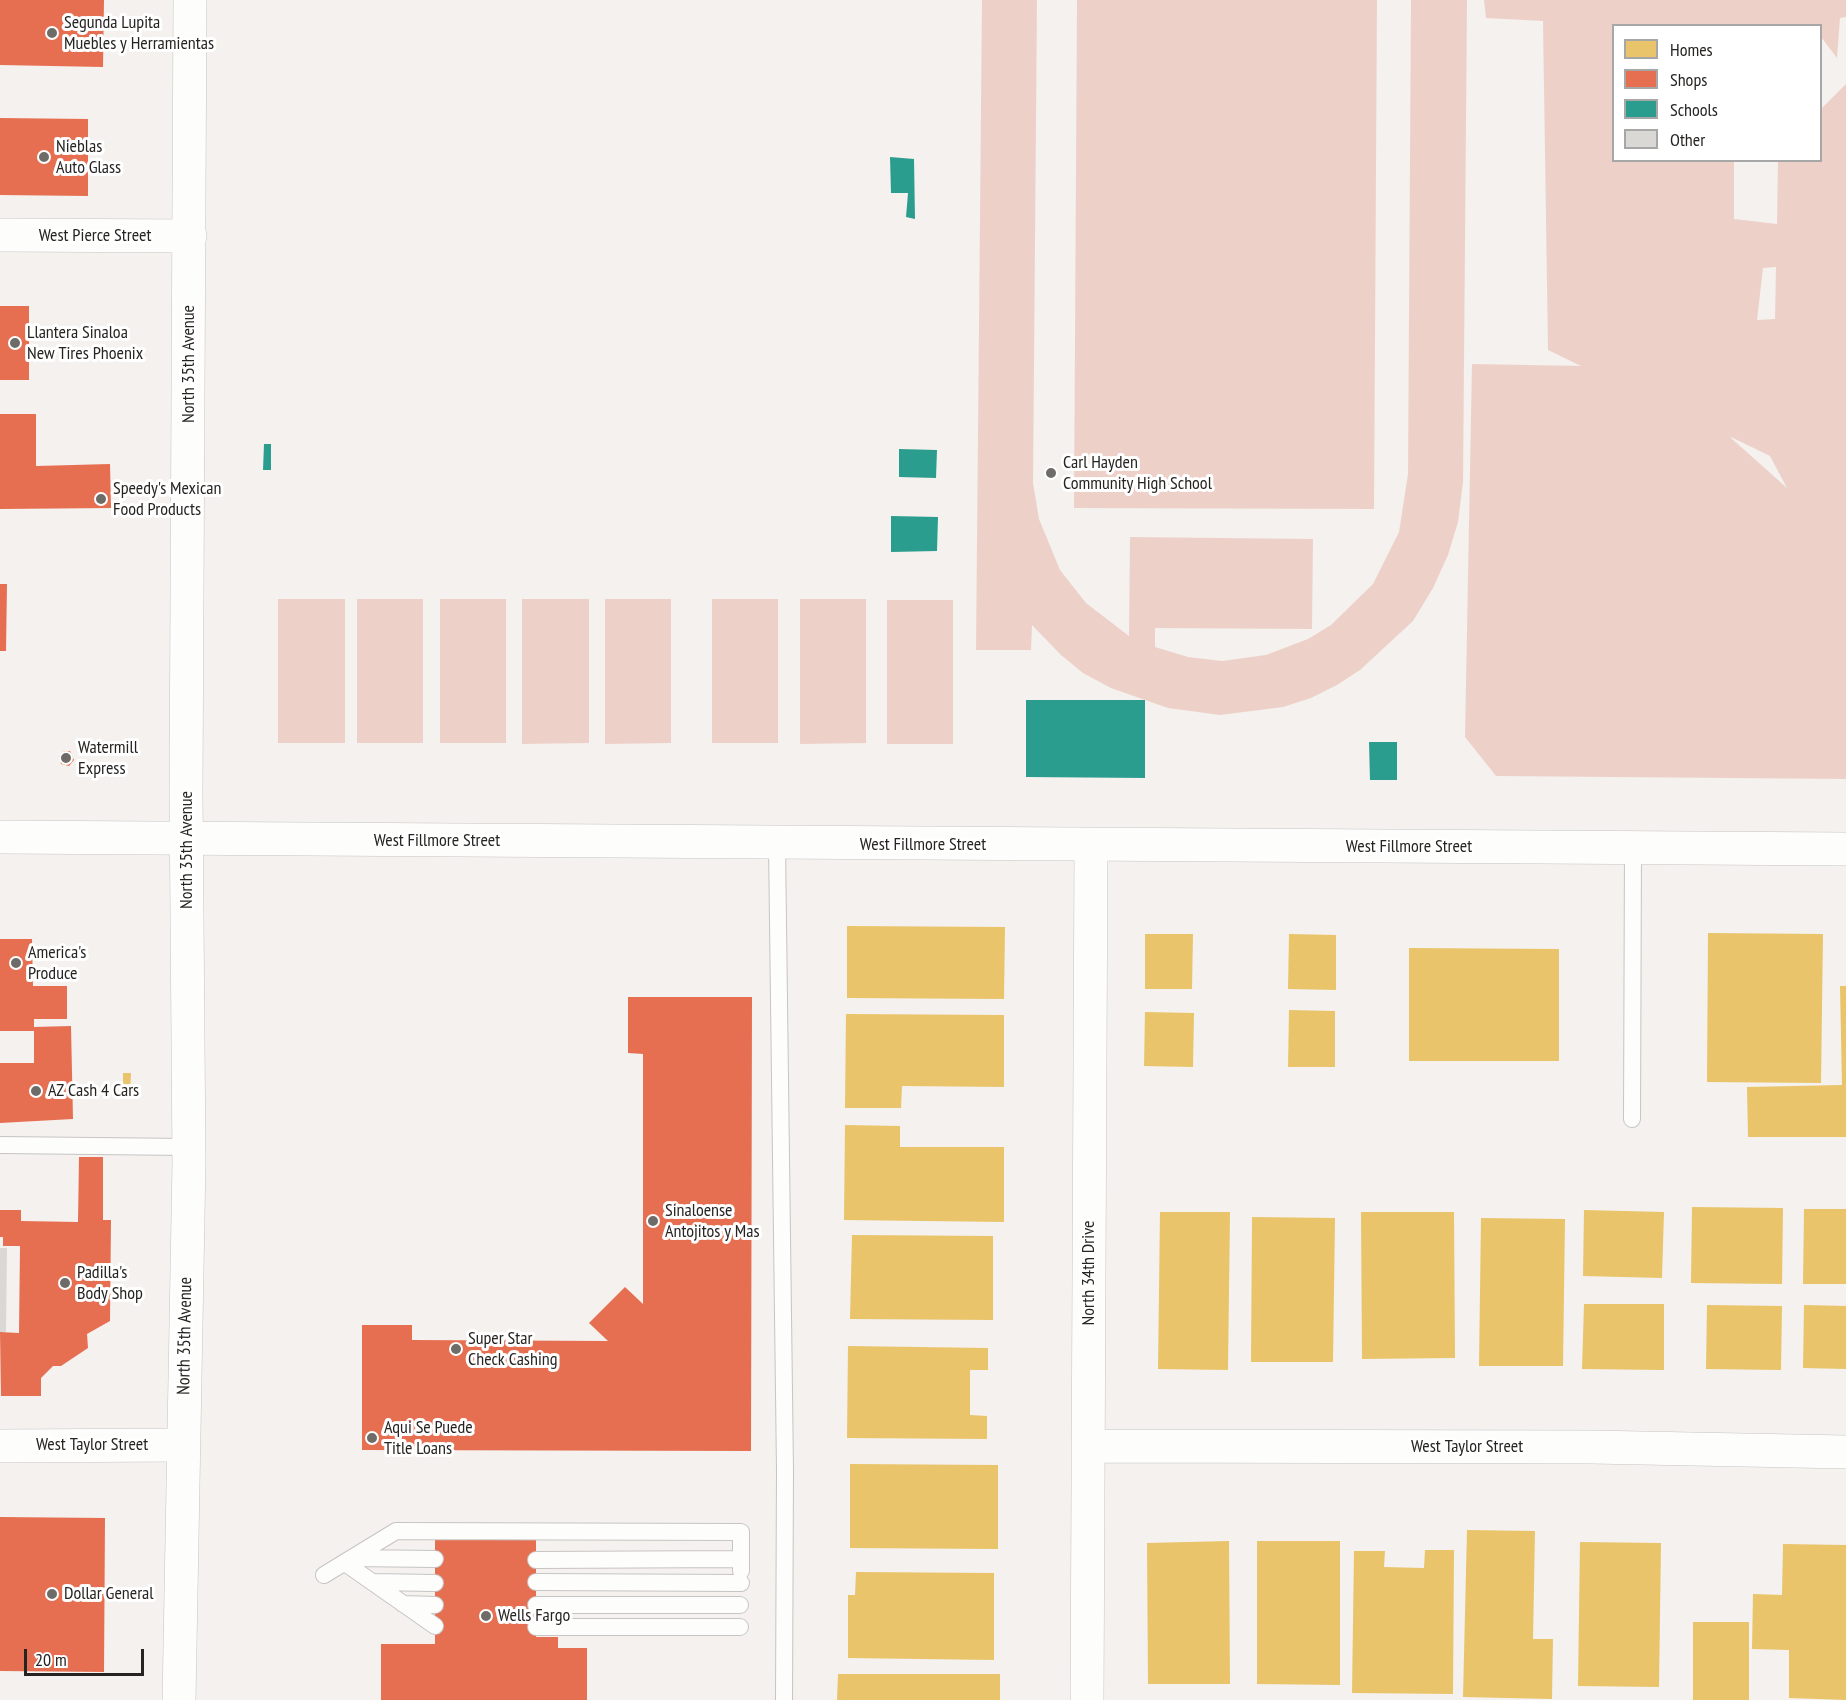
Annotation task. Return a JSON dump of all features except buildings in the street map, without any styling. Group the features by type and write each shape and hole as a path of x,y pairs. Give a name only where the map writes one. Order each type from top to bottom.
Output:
{"street":[{"name":"North 35th Avenue","path":"179,1700 189,1147 186,840 190,0"},
{"name":"West Pierce Street","path":"0,235 190,236"},
{"name":"West Fillmore Street","path":"0,837 777,844 1846,849"},
{"name":"North 34th Drive","path":"1087,1700 1091,846"},
{"name":"West Taylor Street","path":"0,1446 183,1445"},
{"name":"West Taylor Street","path":"1088,1446 1591,1447 1846,1452"}],"lane":[{"path":"777,844 785,1471 784,1700"},
{"path":"1632,1119 1633,848"},
{"path":"0,1145 189,1147"},
{"path":"324,1575 396,1531 741,1532 741,1571"},
{"path":"348,1560 435,1559"},
{"path":"348,1560 372,1582 435,1626"},
{"path":"536,1560 741,1571"},
{"path":"536,1582 741,1571"},
{"path":"372,1582 435,1583"},
{"path":"403,1604 435,1605"},
{"path":"536,1605 740,1605"},
{"path":"536,1627 740,1628"}],"shaded area":[{"path":"982,0 1037,0 1033,483 1039,519 1060,570 1086,603 1129,636 1130,537 1313,539 1312,629 1155,628 1155,647 1188,657 1222,661 1266,655 1308,639 1331,625 1373,584 1399,532 1408,474 1411,0 1467,0 1463,482 1458,522 1448,555 1433,588 1413,621 1360,670 1311,698 1283,707 1220,715 1168,708 1111,688 1083,673 1061,655 1032,625 1031,650 976,650"},
{"path":"1077,0 1377,0 1374,509 1074,508"},
{"path":"1484,0 1846,0 1846,17 1840,18 1837,58 1822,38 1822,24 1612,24 1612,162 1734,162 1734,219 1777,224 1778,162 1822,162 1822,108 1846,84 1846,779 1496,776 1465,737 1472,364 1581,366 1548,350 1543,21 1486,18","holes":["1776,267 1775,319 1757,320 1763,268","1731,437 1770,456 1787,488"]},
{"path":"278,599 345,599 345,743 278,743"},
{"path":"357,599 423,599 423,743 357,743"},
{"path":"440,599 506,599 506,743 440,743"},
{"path":"522,599 589,599 589,743 522,744"},
{"path":"605,599 671,599 671,743 605,744"},
{"path":"712,599 778,599 778,743 712,743"},
{"path":"800,599 866,599 866,743 800,744"},
{"path":"887,600 953,600 953,744 887,744"}],"place":[{"name":"Segunda Lupita Muebles y Herramientas","path":"52,33"},
{"name":"Nieblas Auto Glass","path":"44,157"},
{"name":"Llantera Sinaloa New Tires Phoenix","path":"15,343"},
{"name":"Carl Hayden Community High School","path":"1051,473"},
{"name":"Speedy's Mexican Food Products","path":"101,499"},
{"name":"Watermill Express","path":"66,758"},
{"name":"America's Produce","path":"16,963"},
{"name":"AZ Cash 4 Cars","path":"36,1091"},
{"name":"Sinaloense Antojitos y Mas","path":"653,1221"},
{"name":"Padilla's Body Shop","path":"65,1283"},
{"name":"Super Star Check Cashing","path":"456,1349"},
{"name":"Aqui Se Puede Title Loans","path":"372,1438"},
{"name":"Dollar General","path":"52,1594"},
{"name":"Wells Fargo","path":"486,1616"}]}
